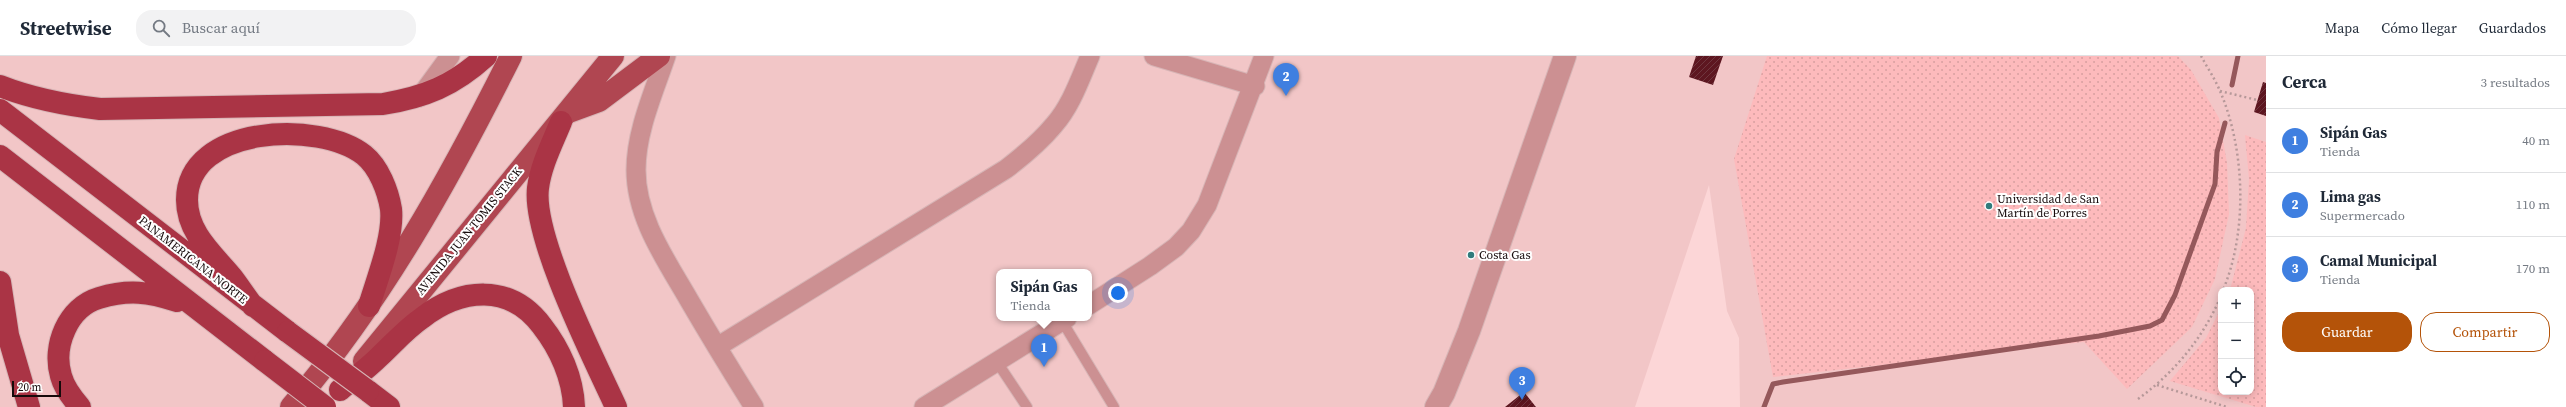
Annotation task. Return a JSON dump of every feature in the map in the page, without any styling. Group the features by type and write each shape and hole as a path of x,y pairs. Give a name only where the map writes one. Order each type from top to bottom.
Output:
{"highway":[{"path":"0,86 25,96 56,104 100,109 383,104 420,97 453,82 467,74 486,56"},
{"name":"PANAMERICANA NORTE","path":"0,110 253,306 388,407"},
{"path":"565,117 542,167 538,189 539,210 561,280 616,407"},
{"path":"253,306 199,238 190,218 187,201 189,184 198,166 216,151 243,139 275,133 338,140 365,156 377,171 387,191 391,210 389,235 369,306"},
{"path":"0,156 193,307 325,407"},
{"path":"0,282 10,342 29,407"},
{"path":"80,407 71,397 61,376 59,353 64,331 76,311 98,298 125,292 149,292 193,307"},
{"path":"340,390 422,317 443,305 485,293 504,296 538,319 563,361 570,382 574,407"}],"main road":[{"path":"291,407 316,377 369,306 398,263 446,181 512,56"},
{"name":"AVENIDA JUAN TOMIS STACK","path":"325,407 508,183 565,117 613,56"},
{"path":"565,117 599,101 658,56"}],"street":[{"path":"420,97 450,56"},
{"path":"666,56 640,136 636,169 637,194 647,224 662,254 754,407"},
{"path":"717,347 1006,169 1036,145 1055,125 1069,102 1090,56"},
{"path":"1154,56 1255,86"},
{"path":"1092,302 1150,266 1176,247 1191,231 1207,205 1255,86 1264,56"},
{"path":"1436,407 1444,393 1469,331 1565,56"},
{"path":"924,407 1063,321"}],"lane":[{"path":"1066,321 1114,407"},
{"path":"997,362 1027,407"}],"path":[{"path":"2201,56 2220,91 2234,132 2242,188 2236,243 2225,287"},
{"path":"2220,91 2257,100"},
{"path":"2138,399 2157,385 2182,360 2210,322 2218,303"},
{"path":"2157,385 2227,407"}],"shaded area":[{"path":"0,56 2266,56 2266,407 1740,407 1739,338 1727,311 1709,185 1635,407 0,407"},
{"name":"Universidad de San Martín de Porres","path":"1767,56 2178,56 2191,70 2219,118 2227,163 2229,214 2215,279 2192,327 2127,389 2084,342 1773,377 1734,159"},
{"path":"2245,135 2266,142 2266,407 2256,407 2170,381 2206,338 2218,314 2218,395 2254,395 2254,287 2231,287 2246,228 2249,179"}],"building":[{"path":"1696,56 1723,56 1713,85 1689,77"},
{"path":"2263,82 2266,83 2266,116 2254,112"},
{"path":"1524,392 1536,407 1505,407"}],"waterway":[{"path":"2232,85 2238,56"},
{"path":"1764,407 1773,384 2099,336 2150,326 2162,320 2175,295 2215,184 2217,152 2225,123"}],"place":[{"name":"Lima gas","path":"1286,96"},
{"name":"Universidad de San Martín de Porres","path":"1989,206"},
{"name":"Costa Gas","path":"1471,255"},
{"name":"Sipán Gas","path":"1044,367"},
{"name":"Camal Municipal","path":"1522,400"}]}
